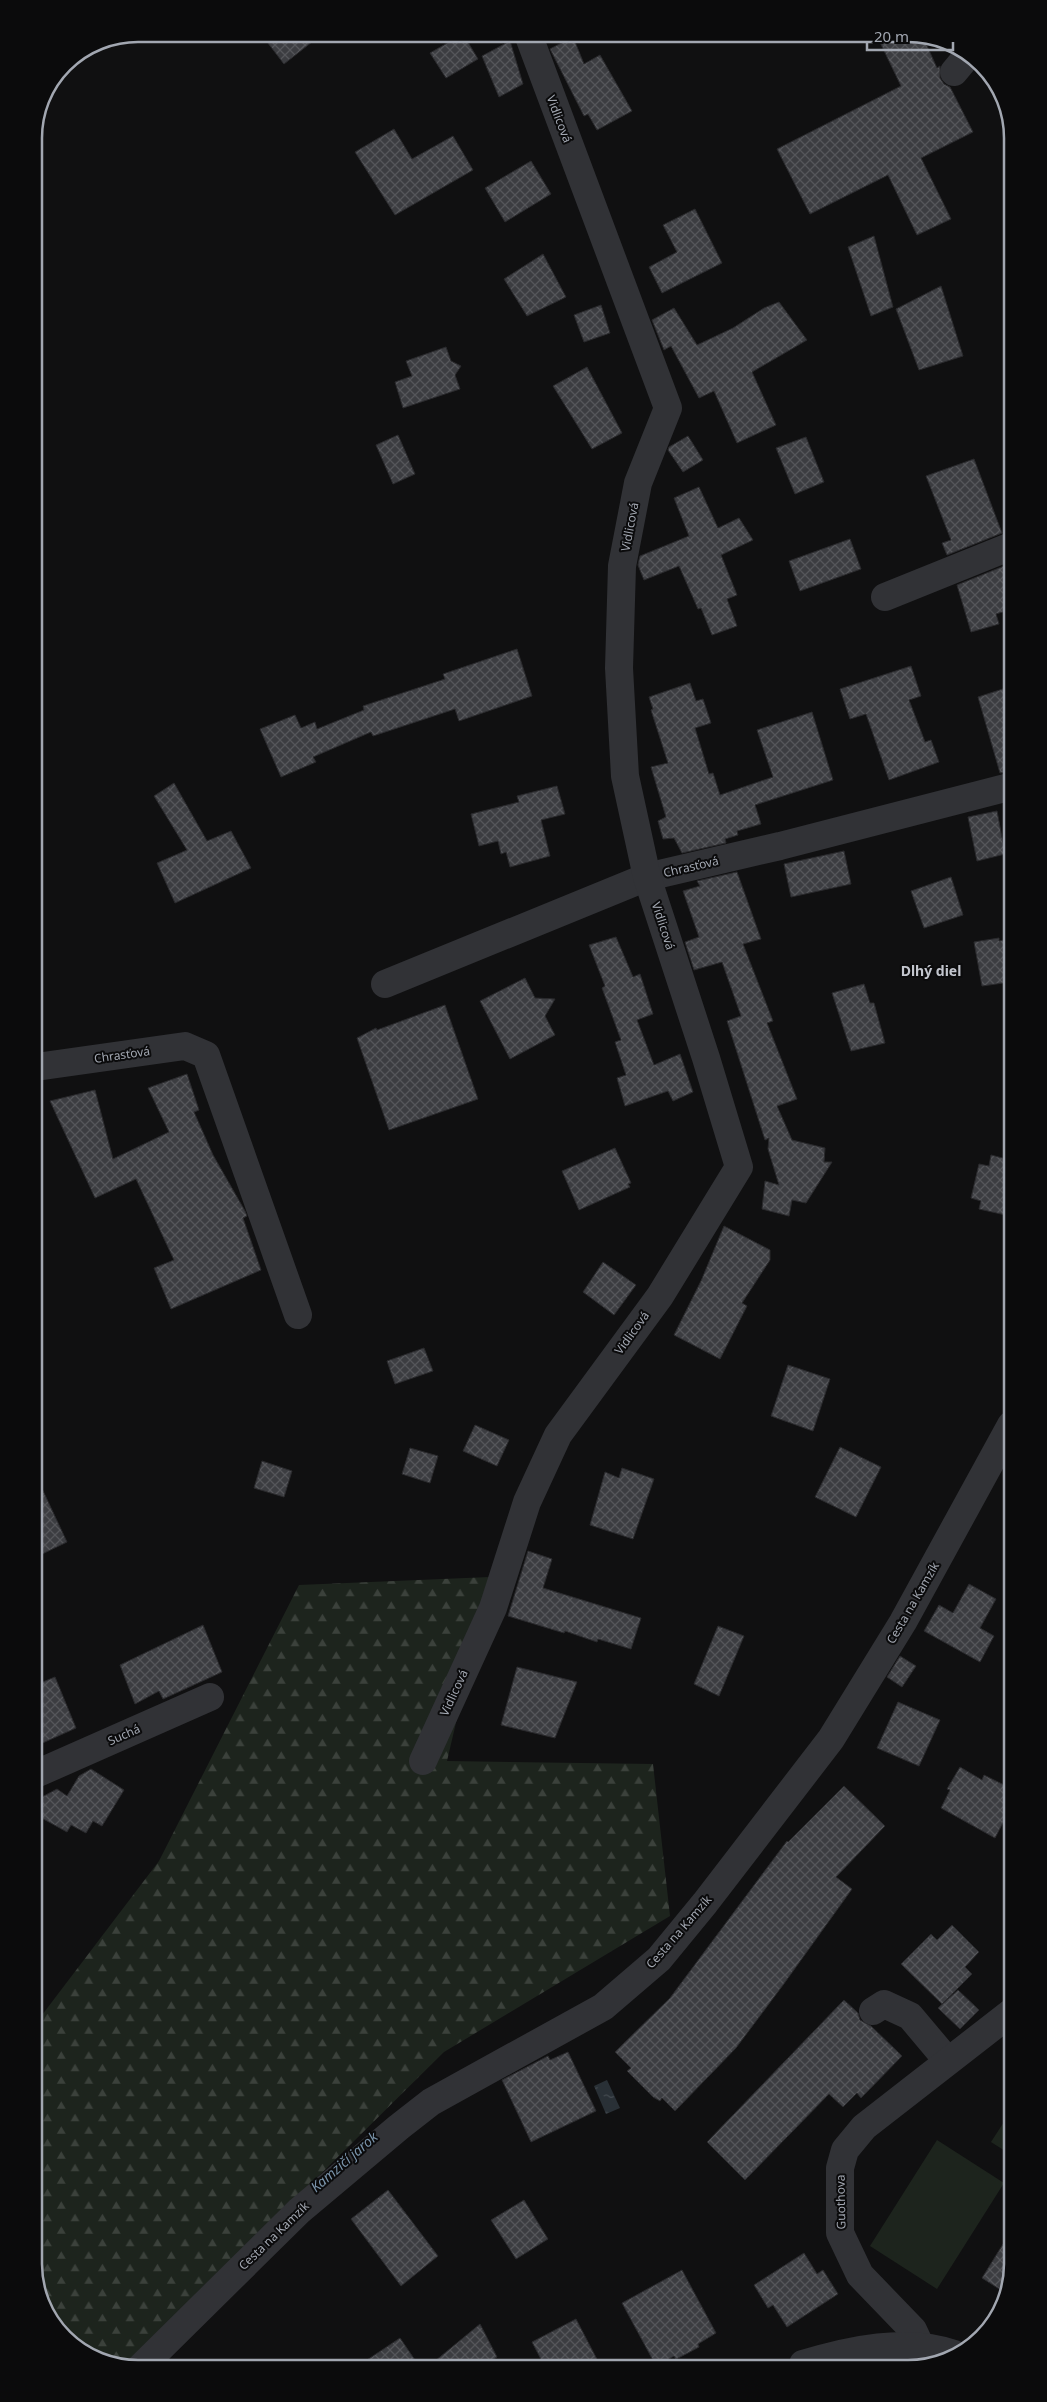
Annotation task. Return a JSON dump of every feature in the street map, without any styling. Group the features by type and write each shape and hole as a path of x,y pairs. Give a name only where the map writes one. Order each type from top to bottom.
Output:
{"street":[{"name":"Vidlicová","path":"422,1761 493,1608 527,1502 558,1435 660,1296 739,1168 706,1058 647,877 626,776 612,673 622,566 638,483 668,408 531,43"},
{"path":"885,597 1004,549"},
{"name":"Chrasťová","path":"385,984 647,877 836,832 1004,788"},
{"name":"Chrasťová","path":"43,1066 185,1046 206,1056 298,1315"},
{"name":"Cesta na Kamzík","path":"149,2359 299,2211 406,2122 432,2102 603,2007 659,1959 705,1903 831,1739 903,1622 1004,1438"},
{"name":"Suchá","path":"42,1771 210,1697"},
{"path":"873,2011 884,2004 910,2016 952,2057"},
{"name":"Guothova","path":"921,2347 913,2330 860,2275 840,2233 840,2168 845,2150 864,2127 1004,2018"},
{"path":"818,2360 873,2349 921,2347 945,2352"}],"green space":[{"path":"490,1577 447,1761 653,1764 670,1916 444,2052 246,2248 130,2359 120,2358 91,2347 80,2340 62,2322 52,2306 43,2276 42,2015 159,1861 299,1585"},
{"path":"1004,2122 1004,2150 991,2142"},
{"path":"937,2140 1004,2183 937,2289 870,2246"}],"water":[{"path":"607,2080 620,2108 606,2114 594,2086"}],"building":[{"path":"268,43 311,43 284,64"},
{"path":"447,43 468,43 478,59 446,78 430,53"},
{"path":"506,43 511,43 523,84 499,97 482,56"},
{"path":"562,43 575,43 584,64 600,55 632,111 597,130 588,114 584,116 550,49"},
{"path":"880,43 926,44 937,68 940,66 940,78 944,84 950,87 973,132 921,158 951,219 917,235 888,175 810,214 777,149 901,86"},
{"path":"394,129 412,159 453,136 473,170 395,215 355,152"},
{"path":"531,161 551,194 505,222 485,188"},
{"path":"695,209 722,263 662,293 649,267 677,252 663,225"},
{"path":"874,236 893,307 871,316 848,247"},
{"path":"543,254 566,297 527,316 504,279"},
{"path":"941,286 963,356 919,370 896,309"},
{"path":"779,302 807,340 752,372 776,425 737,443 714,391 699,398 671,346 664,350 652,320 674,308 697,345 733,328 764,308"},
{"path":"601,305 610,333 584,342 574,315"},
{"path":"446,347 451,361 461,366 455,375 460,389 403,408 395,382 412,376 406,361"},
{"path":"587,367 622,433 592,449 553,386"},
{"path":"398,435 415,474 393,484 376,445"},
{"path":"688,436 703,460 683,472 668,450 669,447"},
{"path":"806,437 824,482 795,494 776,448"},
{"path":"974,459 1002,533 947,555 942,543 951,540 926,476"},
{"path":"699,487 718,528 739,518 753,540 721,555 737,595 727,599 737,626 712,635 701,608 698,609 679,566 644,580 638,565 640,556 689,536 674,498"},
{"path":"850,539 861,569 800,591 789,561"},
{"path":"1004,566 1004,612 996,614 999,624 971,632 957,585"},
{"path":"517,649 532,696 459,721 455,709 373,736 371,732 313,757 316,762 281,777 260,729 295,715 301,728 315,722 317,729 364,710 363,706 445,679 443,674"},
{"path":"911,666 921,696 909,700 925,742 931,740 939,762 889,780 866,714 850,719 840,689"},
{"path":"690,683 696,701 703,699 711,723 695,728 709,774 713,773 720,795 773,777 757,730 812,712 833,780 755,805 761,824 737,831 738,835 725,839 726,843 682,853 674,838 663,839 658,821 666,817 651,767 668,763 651,710 653,709 649,697"},
{"path":"1004,689 1004,773 1000,773 978,697"},
{"path":"174,783 207,841 231,831 251,868 175,903 157,863 187,850 154,796"},
{"path":"557,786 565,814 541,820 550,856 510,867 506,852 501,854 498,841 479,846 471,814 519,802 517,796"},
{"path":"997,811 1004,854 977,861 968,817"},
{"path":"844,851 851,884 791,897 784,864"},
{"path":"737,872 761,939 743,944 773,1021 767,1023 797,1099 777,1106 792,1140 825,1148 824,1162 832,1162 806,1203 792,1200 789,1216 762,1209 765,1181 779,1185 768,1149 769,1138 765,1140 727,1021 741,1016 722,962 694,970 685,942 699,937 683,891 700,886 697,881"},
{"path":"951,877 963,915 924,928 911,891"},
{"path":"616,937 633,977 640,974 653,1014 637,1020 654,1065 680,1054 693,1092 673,1101 668,1091 625,1106 617,1078 626,1075 615,1042 621,1040 602,988 605,986 589,945"},
{"path":"999,938 999,941 1004,940 1004,983 982,986 974,942"},
{"path":"525,978 535,998 555,999 545,1016 555,1035 510,1059 480,1001"},
{"path":"864,984 870,1003 874,1003 885,1043 851,1051 832,993"},
{"path":"445,1005 478,1099 389,1130 357,1038 376,1028 377,1030"},
{"path":"187,1074 199,1110 194,1112 213,1155 245,1211 247,1216 243,1218 261,1270 171,1309 154,1268 174,1260 136,1179 95,1198 50,1101 95,1090 113,1159 169,1132 148,1088"},
{"path":"615,1148 631,1183 628,1184 630,1187 579,1210 562,1171"},
{"path":"991,1155 1004,1158 1004,1215 979,1209 981,1201 971,1198 979,1164 989,1166"},
{"path":"724,1226 770,1250 770,1260 742,1303 747,1306 720,1359 674,1335 701,1281"},
{"path":"603,1262 636,1285 614,1315 583,1292"},
{"path":"424,1348 433,1371 395,1384 387,1361"},
{"path":"788,1365 830,1379 813,1431 771,1416"},
{"path":"475,1425 509,1440 497,1466 463,1451"},
{"path":"840,1447 881,1467 856,1517 815,1497"},
{"path":"410,1448 438,1456 430,1483 402,1474"},
{"path":"262,1461 292,1471 284,1497 254,1488"},
{"path":"622,1468 654,1479 633,1539 590,1525 605,1472 619,1478"},
{"path":"42,1489 67,1542 42,1554"},
{"path":"528,1551 552,1559 543,1588 641,1618 631,1649 598,1639 597,1642 565,1631 564,1633 508,1616"},
{"path":"969,1584 996,1599 980,1628 994,1636 980,1662 924,1631 939,1605 953,1613"},
{"path":"203,1625 222,1672 163,1699 159,1691 135,1704 120,1665"},
{"path":"718,1626 744,1636 719,1696 694,1684"},
{"path":"900,1656 916,1666 902,1687 887,1677"},
{"path":"517,1667 577,1682 555,1738 501,1725"},
{"path":"55,1677 76,1728 42,1743 42,1682"},
{"path":"898,1702 940,1720 919,1766 877,1748"},
{"path":"960,1767 982,1780 984,1775 1004,1785 1004,1821 995,1838 941,1808 950,1790 947,1789"},
{"path":"91,1769 124,1790 102,1826 93,1821 86,1833 71,1825 67,1832 42,1818 42,1797 57,1789 67,1796 79,1776"},
{"path":"844,1786 885,1826 836,1877 852,1889 783,1985 736,2048 675,2111 662,2098 660,2101 653,2097 627,2071 631,2068 615,2052 670,1998 787,1841"},
{"path":"952,1925 979,1952 965,1967 972,1974 942,2004 901,1964 931,1934 937,1940"},
{"path":"958,1990 979,2010 960,2029 938,2008"},
{"path":"844,2000 858,2013 860,2020 871,2026 902,2056 861,2098 857,2093 843,2107 829,2094 745,2180 707,2142"},
{"path":"568,2052 596,2111 531,2142 502,2080 548,2056 550,2060"},
{"path":"388,2190 438,2256 401,2286 351,2219"},
{"path":"524,2200 548,2239 516,2259 491,2220"},
{"path":"1004,2243 1004,2270 1000,2290 982,2278"},
{"path":"804,2253 817,2274 823,2270 838,2294 787,2327 773,2305 768,2308 754,2285"},
{"path":"682,2270 716,2333 698,2344 699,2347 676,2359 674,2356 668,2360 653,2360 622,2303"},
{"path":"576,2319 597,2360 541,2360 532,2342"},
{"path":"480,2324 497,2357 493,2359 437,2359"},
{"path":"400,2338 414,2359 368,2359"}],"district":[{"name":"Dlhý diel","path":"931,971"}],"water label":[{"name":"Kamzičí jarok","path":"344,2162"}]}
